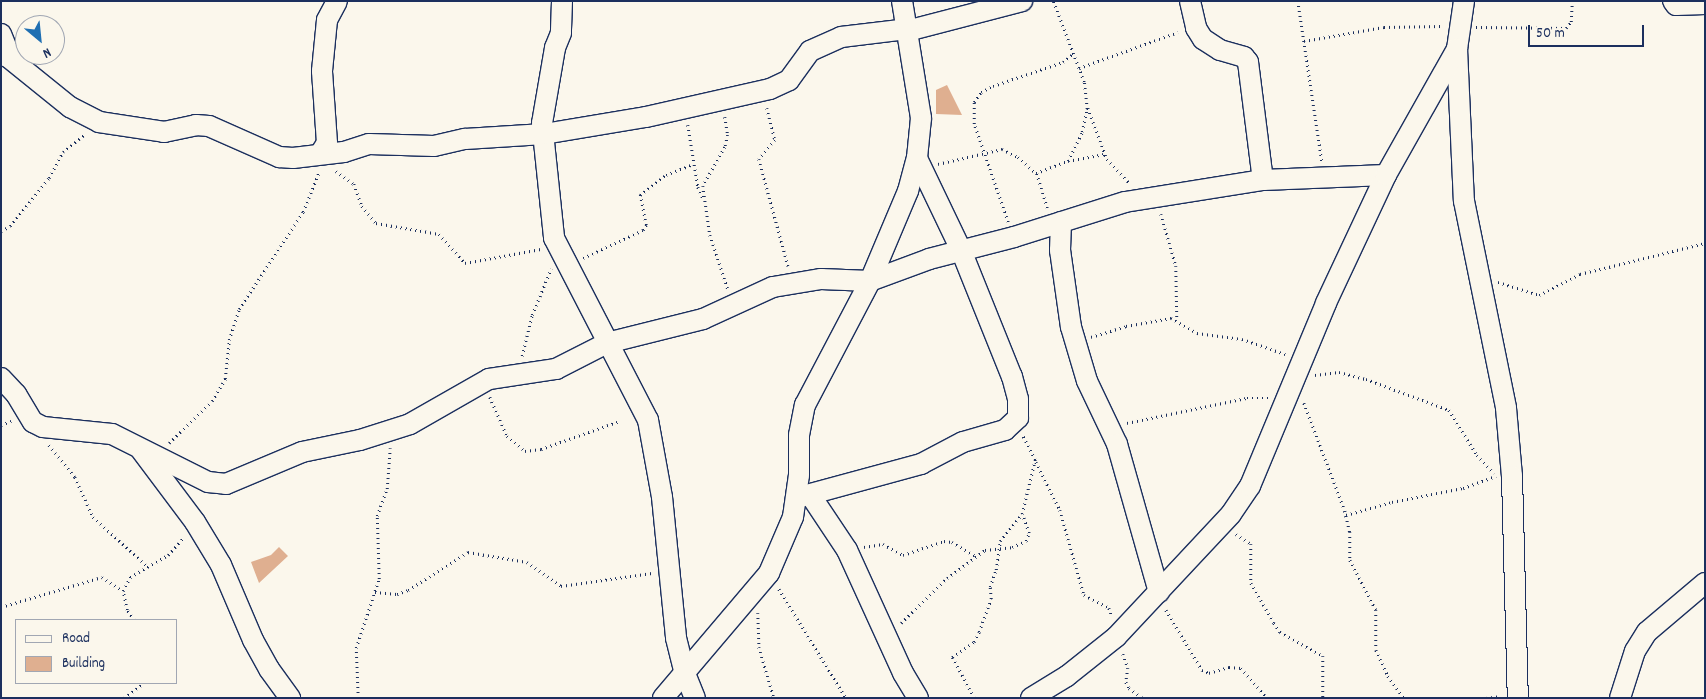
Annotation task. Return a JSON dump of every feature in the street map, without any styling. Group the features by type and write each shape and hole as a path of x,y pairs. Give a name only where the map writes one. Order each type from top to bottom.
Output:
{"street":[{"path":"323,155 322,71 327,20 337,1"},
{"path":"562,1 561,33 554,48 546,93 544,134 550,218 558,245 648,420 662,497 676,638 684,671 695,698"},
{"path":"663,698 769,573 793,517 804,497 801,416 870,281 919,163 921,118 902,1"},
{"path":"1,34 6,57 70,107 99,122 164,132 201,125 230,134 279,157 323,155 369,144 419,147 464,139 544,134 686,108 761,91 790,80 810,51 827,42 858,33 907,30 1022,1"},
{"path":"1190,1 1196,28 1203,39 1213,46 1236,53 1248,62 1263,180"},
{"path":"1464,1 1457,50 1464,201 1506,408 1505,476 1518,698"},
{"path":"1673,1 1676,5 1705,4"},
{"path":"1031,698 1067,676 1116,638 1228,518 1250,486 1299,372 1326,302 1386,175 1457,50"},
{"path":"804,497 921,464 963,442 1005,430 1015,423 1019,411 1012,377 961,250 919,163"},
{"path":"1,378 16,394 33,422 54,431 90,430 112,434 208,482 226,484 302,452 360,440 427,417 494,377 517,376 556,368 607,343 647,335 738,305 773,287 793,282 821,279 870,281 961,250 1014,237 1103,207 1154,197 1263,180 1326,180 1386,175"},
{"path":"1057,223 1064,288 1075,342 1087,381 1118,444 1160,592"},
{"path":"135,444 195,522 221,565 253,640 290,698"},
{"path":"804,497 847,550 918,698"},
{"path":"1620,698 1635,651 1647,632 1705,583"}],"path":[{"path":"1052,1 1079,68 1087,105 1105,154 1115,171 1154,197 1166,240 1176,266 1177,320"},
{"path":"1298,1 1314,123 1326,180"},
{"path":"1304,41 1384,27 1566,28 1571,22 1572,1"},
{"path":"1079,68 1196,28"},
{"path":"1014,237 994,187 972,112 981,92 1063,62 1073,54"},
{"path":"761,91 775,140 760,159 760,166 793,282"},
{"path":"704,199 703,186 722,154 728,135 721,100"},
{"path":"1068,161 1082,132 1087,105"},
{"path":"686,108 693,164 704,199 723,278 738,305"},
{"path":"1,231 10,226 49,178 63,152 99,122"},
{"path":"919,163 1008,151 1036,173 1057,223"},
{"path":"1036,173 1068,161 1105,154"},
{"path":"323,155 354,184 362,206 376,223 438,234 465,263 558,245"},
{"path":"156,455 212,401 226,380 229,340 239,309 310,199 322,164 323,155"},
{"path":"517,376 532,315 550,271 560,263 568,264 643,230 646,225 640,195 666,175 693,164"},
{"path":"1478,274 1539,295 1580,274 1705,243"},
{"path":"1075,342 1144,322 1177,320 1197,333 1242,339 1268,348 1299,372 1346,515 1350,560 1376,610 1376,650 1388,676 1404,698"},
{"path":"1299,372 1345,373 1387,385 1449,410 1477,455 1505,476"},
{"path":"485,381 500,426 507,436 524,451 541,449 620,421"},
{"path":"1110,430 1150,416 1247,398 1263,396 1287,401"},
{"path":"33,422 39,434 75,476 93,517 147,566"},
{"path":"1015,423 1060,510 1078,583 1090,601 1109,608 1116,638 1128,668 1126,682 1132,692 1143,698"},
{"path":"358,698 356,648 379,578 375,544 377,516 387,489 391,429"},
{"path":"974,698 952,657 974,642 979,632 991,599 997,549 1004,533 1018,522 1022,514 1035,460"},
{"path":"1346,515 1392,502 1463,488 1505,476"},
{"path":"888,638 927,596 984,550 1026,542 1029,534 1022,514"},
{"path":"1228,518 1235,534 1251,544 1251,583 1280,632 1323,656 1323,698"},
{"path":"133,619 127,610 124,591 130,577 168,555 195,522"},
{"path":"847,550 883,544 903,555 944,540 952,542 977,557"},
{"path":"375,592 397,594 408,590 468,552 526,562 561,586 668,570"},
{"path":"769,573 846,698"},
{"path":"1,607 102,577 124,591"},
{"path":"757,589 759,647 774,698"},
{"path":"1160,592 1178,632 1202,670 1209,673 1229,667 1241,668 1267,698"},
{"path":"124,698 143,684"}],"building":[{"path":"947,85 962,115 936,114 936,90"},
{"path":"279,547 288,556 259,583 251,562 271,555"}]}
